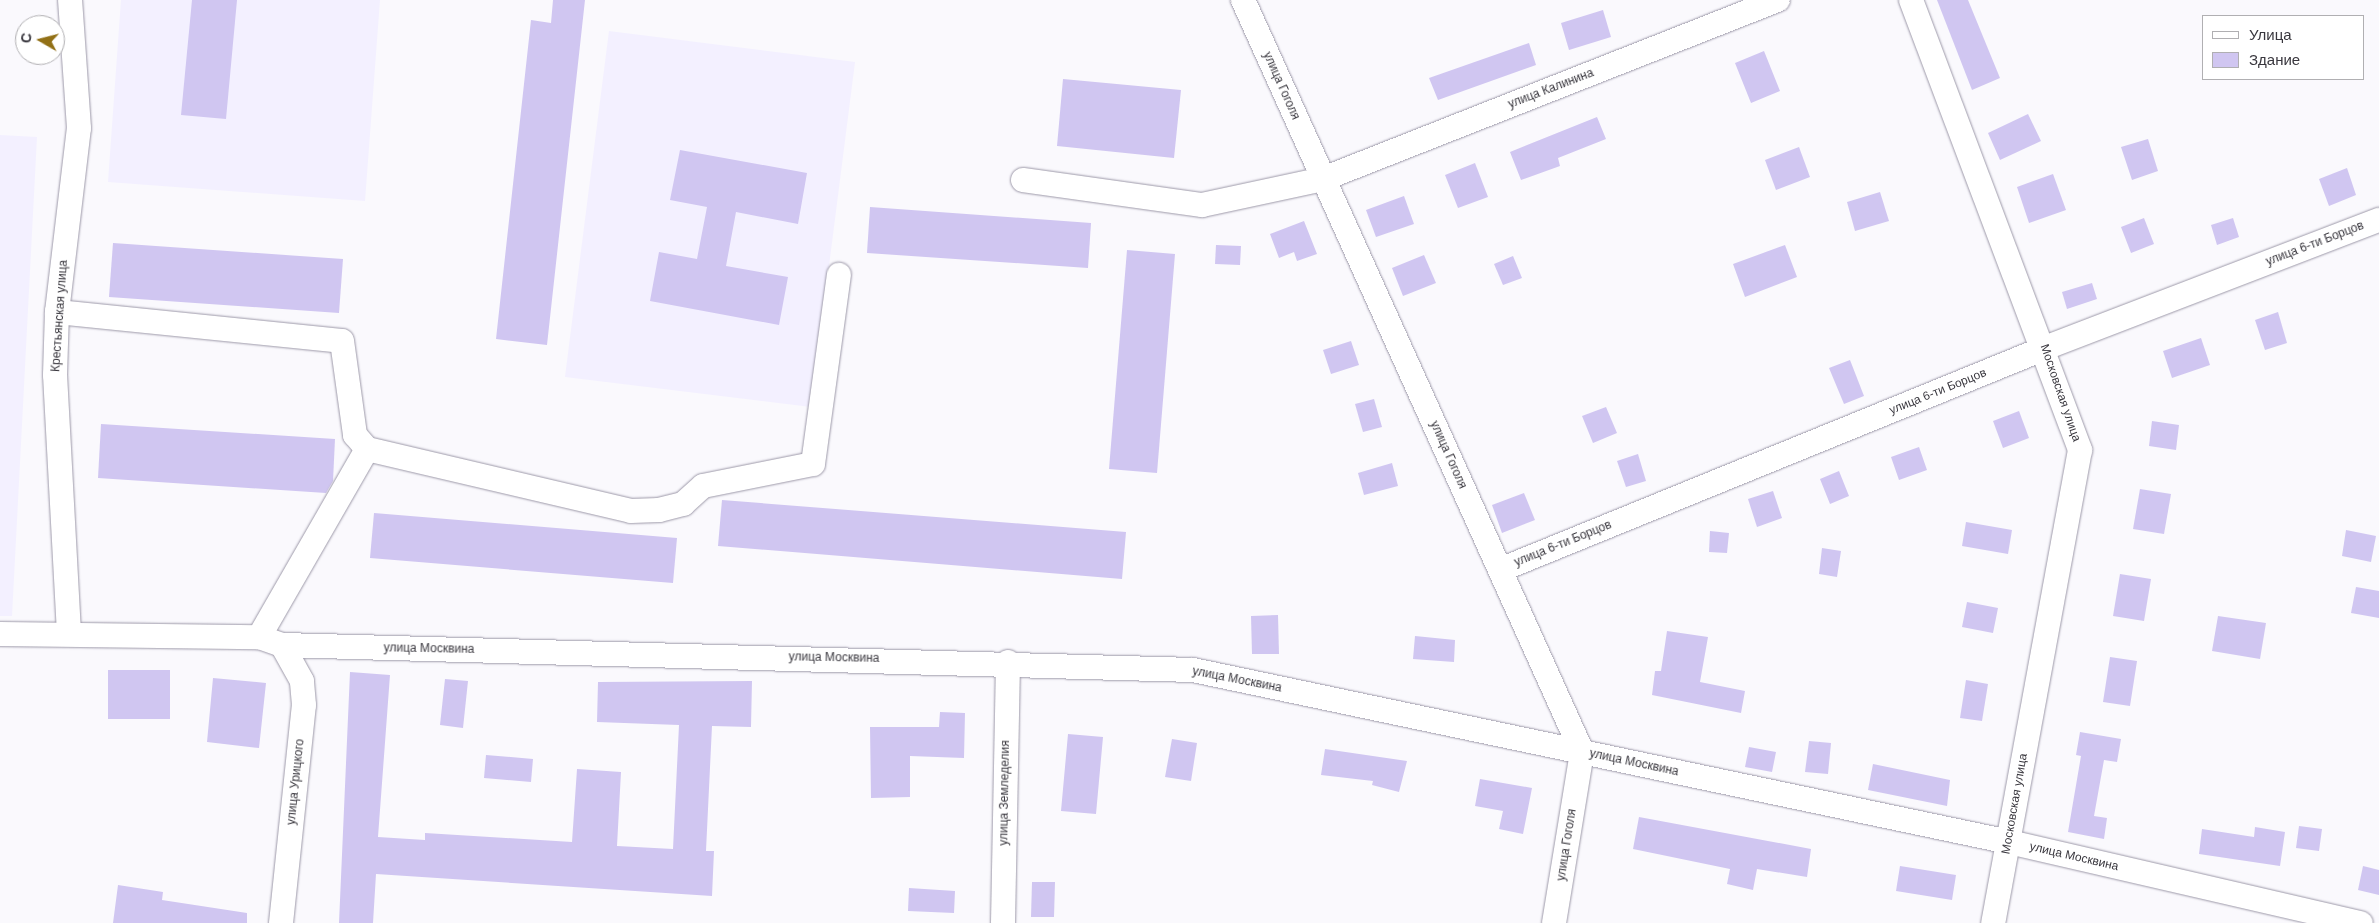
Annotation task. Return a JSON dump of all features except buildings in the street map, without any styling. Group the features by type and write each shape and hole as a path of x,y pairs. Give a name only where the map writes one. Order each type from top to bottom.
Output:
{"street":[{"name":"Крестьянская улица","path":"69,634 55,375 57,312 79,128 70,0"},
{"name":"улица Гоголя","path":"1243,0 1582,752 1554,923"},
{"name":"улица Калинина","path":"1023,180 1202,205 1323,179 1778,0"},
{"name":"Московская улица","path":"1911,0 2045,348 2080,450 1993,923"},
{"name":"улица 6-ти Борцов","path":"1500,570 2045,348 2379,220"},
{"path":"57,312 342,341 355,435 367,449 631,511 667,508 683,504 703,486 813,464 839,276"},
{"path":"259,637 367,449"},
{"name":"улица Москвина","path":"0,634 259,637 282,645 1008,662 1193,670 2008,842 2361,923"},
{"name":"улица Урицкого","path":"281,923 304,705 302,681 282,645"},
{"name":"улица Земледелия","path":"1003,923 1008,662"}],"shaded area":[{"path":"121,0 380,0 365,201 108,182"},
{"path":"609,31 855,62 811,407 565,377"},
{"path":"0,135 37,137 12,616 0,616"}]}
